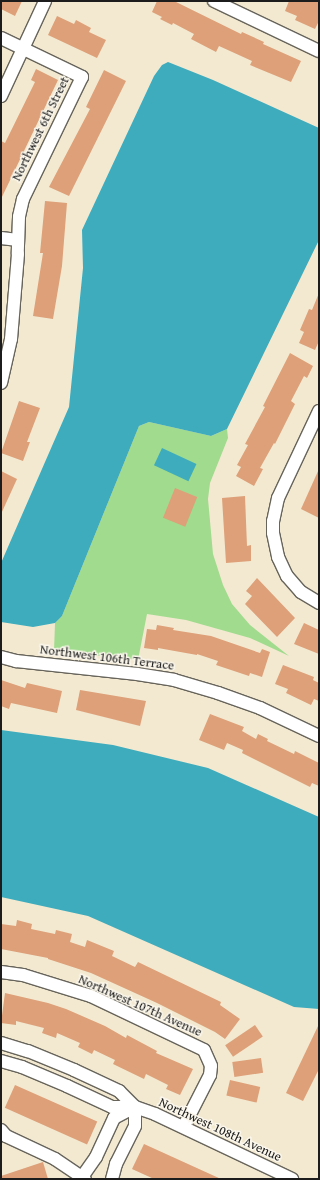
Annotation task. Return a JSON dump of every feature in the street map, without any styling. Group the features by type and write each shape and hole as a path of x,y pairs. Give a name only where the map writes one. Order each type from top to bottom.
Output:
{"street":[{"path":"1,96 45,1"},
{"path":"214,1 319,51"},
{"path":"1,38 24,48"},
{"name":"Northwest 6th Street","path":"1,383 11,339 19,217 23,199 82,77 24,48"},
{"path":"1,238 18,240"},
{"path":"319,411 278,498 275,509 273,533 275,546 282,567 301,592 319,603"},
{"name":"Northwest 106th Terrace","path":"1,657 16,661 174,680 218,692 260,708 319,736"},
{"name":"Northwest 107th Avenue","path":"1,972 23,975 91,996 204,1050 210,1066 210,1074 184,1126"},
{"name":"Northwest 108th Avenue","path":"1,1044 28,1051 81,1073 119,1091 135,1107"},
{"name":"Northwest 108th Avenue","path":"1,1061 22,1067 61,1083 112,1107 135,1107 184,1126 292,1179"},
{"path":"1,1130 6,1136 55,1159 84,1178 96,1157 114,1118 135,1107 135,1126 116,1164 112,1179"}],"green space":[{"path":"149,422 211,436 227,429 228,438 210,483 208,499 213,554 223,585 232,604 250,625 289,656 250,638 186,620 147,614 138,660 54,651 55,623 62,616 139,426"}],"water":[{"path":"168,62 213,80 319,128 319,240 227,429 211,436 149,422 139,426 62,616 55,623 33,627 1,622 1,563 69,407 83,268 82,230 154,76 162,65"},
{"path":"162,448 196,464 188,481 154,465"},
{"path":"1,730 113,745 208,768 319,817 319,1009 294,1007 88,916 1,897"}],"building":[{"path":"1,1 22,1 15,16 1,9"},
{"path":"157,1 174,1 241,34 242,32 264,42 263,44 301,61 291,82 250,65 252,61 219,46 216,52 191,39 194,34 173,23 172,25 160,19 162,17 152,12"},
{"path":"289,1 319,1 319,21 315,29 295,20 297,16 285,11"},
{"path":"57,16 74,24 76,20 91,28 89,32 106,40 97,58 48,35"},
{"path":"36,69 58,80 1,199 1,141 5,143 35,82 31,80"},
{"path":"104,70 126,81 69,196 49,187 90,109 86,107"},
{"path":"45,201 67,203 62,266 53,319 33,316 43,253 40,253"},
{"path":"319,293 319,341 315,350 299,343 304,332 300,330 309,309 312,310"},
{"path":"290,353 313,366 307,378 304,376 291,401 295,404 275,444 274,443 260,468 263,469 254,486 236,476 241,467 237,465 248,445 245,444 265,407 263,406"},
{"path":"19,401 40,408 27,442 30,442 23,461 1,453"},
{"path":"319,469 319,518 301,509"},
{"path":"1,471 17,479 1,514"},
{"path":"175,488 197,497 185,527 163,518"},
{"path":"245,496 247,546 251,545 251,561 226,563 222,498"},
{"path":"257,578 295,618 277,637 245,604 252,596 246,591"},
{"path":"304,623 319,630 319,654 294,644"},
{"path":"157,625 174,628 173,630 211,636 260,653 262,649 270,652 262,677 250,673 249,676 216,665 218,661 197,654 158,648 158,650 144,648 147,629 156,630"},
{"path":"283,665 314,677 313,680 319,683 319,701 314,699 311,705 286,693 288,689 275,684"},
{"path":"1,680 25,688 27,683 62,691 57,713 11,703 9,709 1,706"},
{"path":"80,690 146,701 140,726 76,710"},
{"path":"210,714 244,727 242,731 256,739 258,734 268,739 267,741 294,754 295,751 319,763 319,786 312,783 310,787 242,753 243,750 227,743 224,750 199,740"},
{"path":"17,920 32,924 31,929 55,934 56,930 72,934 70,942 85,947 87,940 114,951 112,956 135,967 138,962 221,1002 220,1005 240,1019 225,1039 215,1032 157,1003 91,973 48,958 1,949 1,924 16,926"},
{"path":"5,993 48,1003 66,1009 105,1026 126,1038 127,1035 157,1051 156,1053 193,1069 180,1095 166,1089 168,1085 146,1074 144,1079 113,1064 115,1060 94,1050 92,1054 78,1047 80,1043 57,1033 56,1038 42,1033 44,1028 16,1021 16,1025 1,1023"},
{"path":"319,1024 319,1069 303,1101 286,1093"},
{"path":"255,1025 263,1037 233,1057 225,1045"},
{"path":"261,1058 263,1073 234,1077 232,1062"},
{"path":"230,1080 260,1087 257,1103 226,1096"},
{"path":"15,1085 97,1122 87,1144 5,1108"},
{"path":"144,1144 221,1179 154,1179 132,1169"},
{"path":"43,1162 48,1179 1,1179 1,1176"}]}
